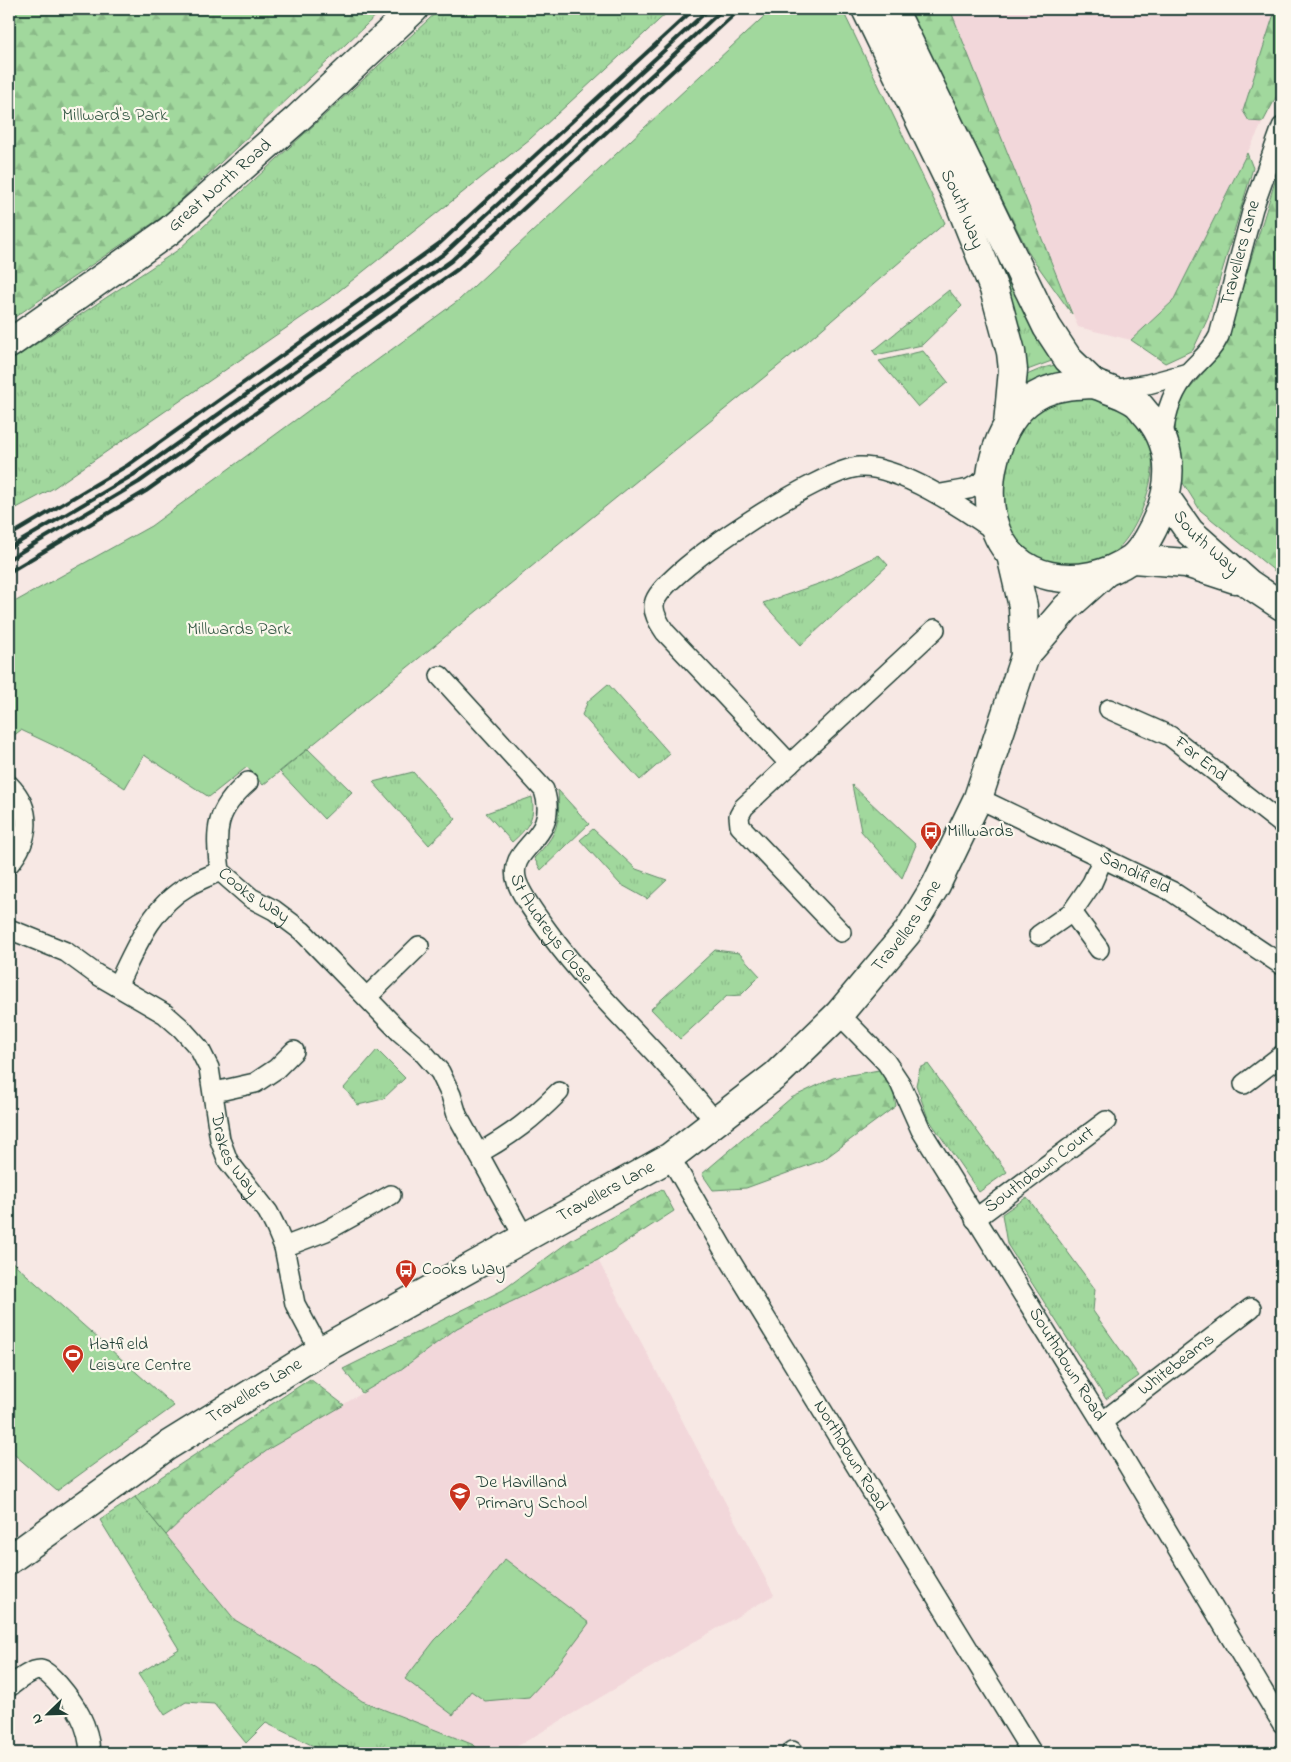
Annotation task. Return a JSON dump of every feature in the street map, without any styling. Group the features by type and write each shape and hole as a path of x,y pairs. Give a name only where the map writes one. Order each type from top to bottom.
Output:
{"main road":[{"name":"Great North Road","path":"9,344 169,231 297,119 414,9"},
{"name":"South Way","path":"866,9 958,198 994,289 1011,352 1013,370 1008,424"},
{"name":"South Way","path":"893,9 1046,327 1068,359 1102,387"},
{"path":"1062,387 1102,387 1136,402 1164,438 1169,469 1166,498 1153,529 1133,558 1105,573 1081,578 1054,578 1031,570 1012,558 995,531 989,506 990,477 996,454 1008,424 1026,402 1043,392 1062,387"},
{"name":"South Way","path":"1166,498 1190,532 1249,584 1282,606"},
{"name":"Travellers Lane","path":"9,1560 166,1446 320,1351 670,1157 776,1075 839,1014 907,933 936,884 978,798 1025,656 1023,606 1012,558"},
{"name":"South Way","path":"1133,558 1186,562 1249,584"},
{"name":"Travellers Lane","path":"1025,656 1066,608 1105,573"}],"street":[{"name":"Travellers Lane","path":"1164,438 1165,416 1170,403 1188,372 1213,349 1219,336 1253,208 1282,127"},
{"name":"Travellers Lane","path":"1102,387 1148,384 1188,372"},
{"path":"790,764 662,628 654,611 654,602 659,594 702,553 766,512 839,471 860,467 880,470 941,494 995,531"},
{"path":"941,494 969,489 990,477"},
{"path":"841,932 740,826 739,816 744,807 935,629"},
{"name":"St Audreys Close","path":"440,676 544,790 548,803 547,820 539,836 525,849 515,866 517,882 542,923 571,962 716,1123"},
{"name":"Far End","path":"1109,709 1170,736 1282,824"},
{"name":"Cooks Way","path":"248,782 233,796 218,825 216,840 220,871 251,898 274,910 302,931 421,1050 440,1072 451,1095 457,1114 524,1237"},
{"path":"9,785 20,798 26,818 26,833 21,851 9,864"},
{"name":"Sandifield","path":"978,798 1171,891 1281,960"},
{"path":"1039,934 1072,912 1092,883 1103,858"},
{"path":"117,986 146,928 167,902 188,886 220,871"},
{"path":"1072,912 1099,949"},
{"name":"Drakes Way","path":"9,929 66,952 117,986 165,1014 199,1048 209,1068 215,1092 220,1140 228,1161 268,1212 284,1247 295,1304 300,1318 320,1351"},
{"path":"367,997 419,946"},
{"name":"Southdown Road","path":"839,1014 886,1062 900,1083 921,1130 1102,1422 1282,1723"},
{"path":"215,1092 255,1083 276,1069 294,1051"},
{"path":"1244,1084 1282,1055"},
{"path":"479,1153 514,1133 534,1117 559,1092"},
{"name":"Southdown Court","path":"975,1218 1106,1121"},
{"name":"Northdown Road","path":"670,1157 722,1247 1032,1753"},
{"path":"284,1247 326,1231 391,1195"},
{"name":"Whitebeams","path":"1102,1422 1252,1308"},
{"path":"9,1687 40,1670 48,1674 68,1696 82,1717 89,1737 90,1753"}],"shaded area":[{"path":"950,9 1279,9 1273,17 1243,111 1249,121 1263,122 1173,301 1131,340 1078,327"},
{"name":"De Havilland Primary School","path":"598,1260 774,1595 506,1753 482,1753 474,1745 362,1701 316,1668 235,1620 166,1535 215,1488 272,1447 396,1373 457,1328"}],"green space":[{"name":"Millward's Park","path":"9,9 383,9 165,215 9,321"},
{"path":"440,9 671,9 530,139 330,298 52,489 9,512 9,362 178,250"},
{"name":"Millwards Park","path":"772,9 842,9 945,223 788,358 263,785 247,767 209,797 144,755 125,788 78,757 21,730 9,739 9,605 151,526 459,300"},
{"path":"907,9 950,9 1072,314 1030,255"},
{"path":"1279,9 1282,9 1282,86 1263,122 1249,121 1243,111 1273,17"},
{"path":"1247,153 1253,168 1208,318 1193,350 1165,363 1131,340 1173,301"},
{"path":"1282,159 1282,577 1200,510 1178,475 1175,421 1181,399 1223,350"},
{"path":"958,163 1057,359 1022,372"},
{"path":"949,290 962,306 922,345 876,355 873,351"},
{"path":"923,351 948,382 918,407 879,361"},
{"path":"1059,364 1066,372 1022,392 1022,377 1043,368"},
{"path":"1091,396 1113,402 1143,430 1149,442 1152,468 1141,512 1123,543 1103,560 1085,565 1058,567 1043,562 1029,554 1012,536 1006,519 1003,501 1007,462 1022,427 1040,408 1066,397"},
{"path":"879,555 888,565 801,645 763,603 824,582"},
{"path":"608,684 670,754 640,780 582,715 588,701"},
{"path":"308,749 352,792 324,819 280,772"},
{"path":"413,772 456,819 429,845 373,782"},
{"path":"852,785 916,845 902,878 861,831"},
{"path":"558,790 589,824 541,870 534,858 548,842 556,828 558,820"},
{"path":"532,797 533,811 529,822 526,828 512,842 486,813"},
{"path":"593,829 636,869 667,880 647,899 620,884 580,840"},
{"path":"715,950 739,953 760,976 741,995 727,996 680,1039 651,1009"},
{"path":"377,1050 405,1078 383,1099 358,1105 344,1088"},
{"path":"928,1064 1007,1172 979,1192 928,1118 916,1085 920,1068"},
{"path":"879,1070 892,1086 896,1106 823,1160 746,1188 713,1190 702,1174 791,1098 833,1078"},
{"path":"662,1189 674,1211 598,1260 457,1328 396,1373 362,1393 343,1369 503,1290 571,1240"},
{"path":"1027,1197 1095,1289 1093,1311 1139,1376 1106,1399 1007,1244 1002,1214"},
{"name":"Hatfield Leisure Centre","path":"9,1259 174,1406 57,1491 9,1450"},
{"path":"310,1379 344,1405 272,1447 215,1488 166,1535 135,1497 161,1477"},
{"path":"135,1497 235,1620 316,1668 362,1701 474,1745 482,1753 328,1753 266,1723 246,1743 214,1704 186,1702 165,1715 138,1674 179,1649 100,1520"},
{"path":"505,1559 589,1623 553,1671 529,1697 485,1701 471,1691 453,1715 405,1679 435,1640 469,1606"}],"railway":[{"path":"9,536 128,465 440,243 694,9"},
{"path":"9,548 133,475 445,253 709,9"},
{"path":"9,559 139,482 451,261 723,9"},
{"path":"9,572 146,491 458,269 740,9"}],"place":[{"name":"Millwards","path":"931,851"},
{"name":"Cooks Way","path":"406,1289"},
{"name":"Hatfield Leisure Centre","path":"73,1374"},
{"name":"De Havilland Primary School","path":"460,1512"}]}
